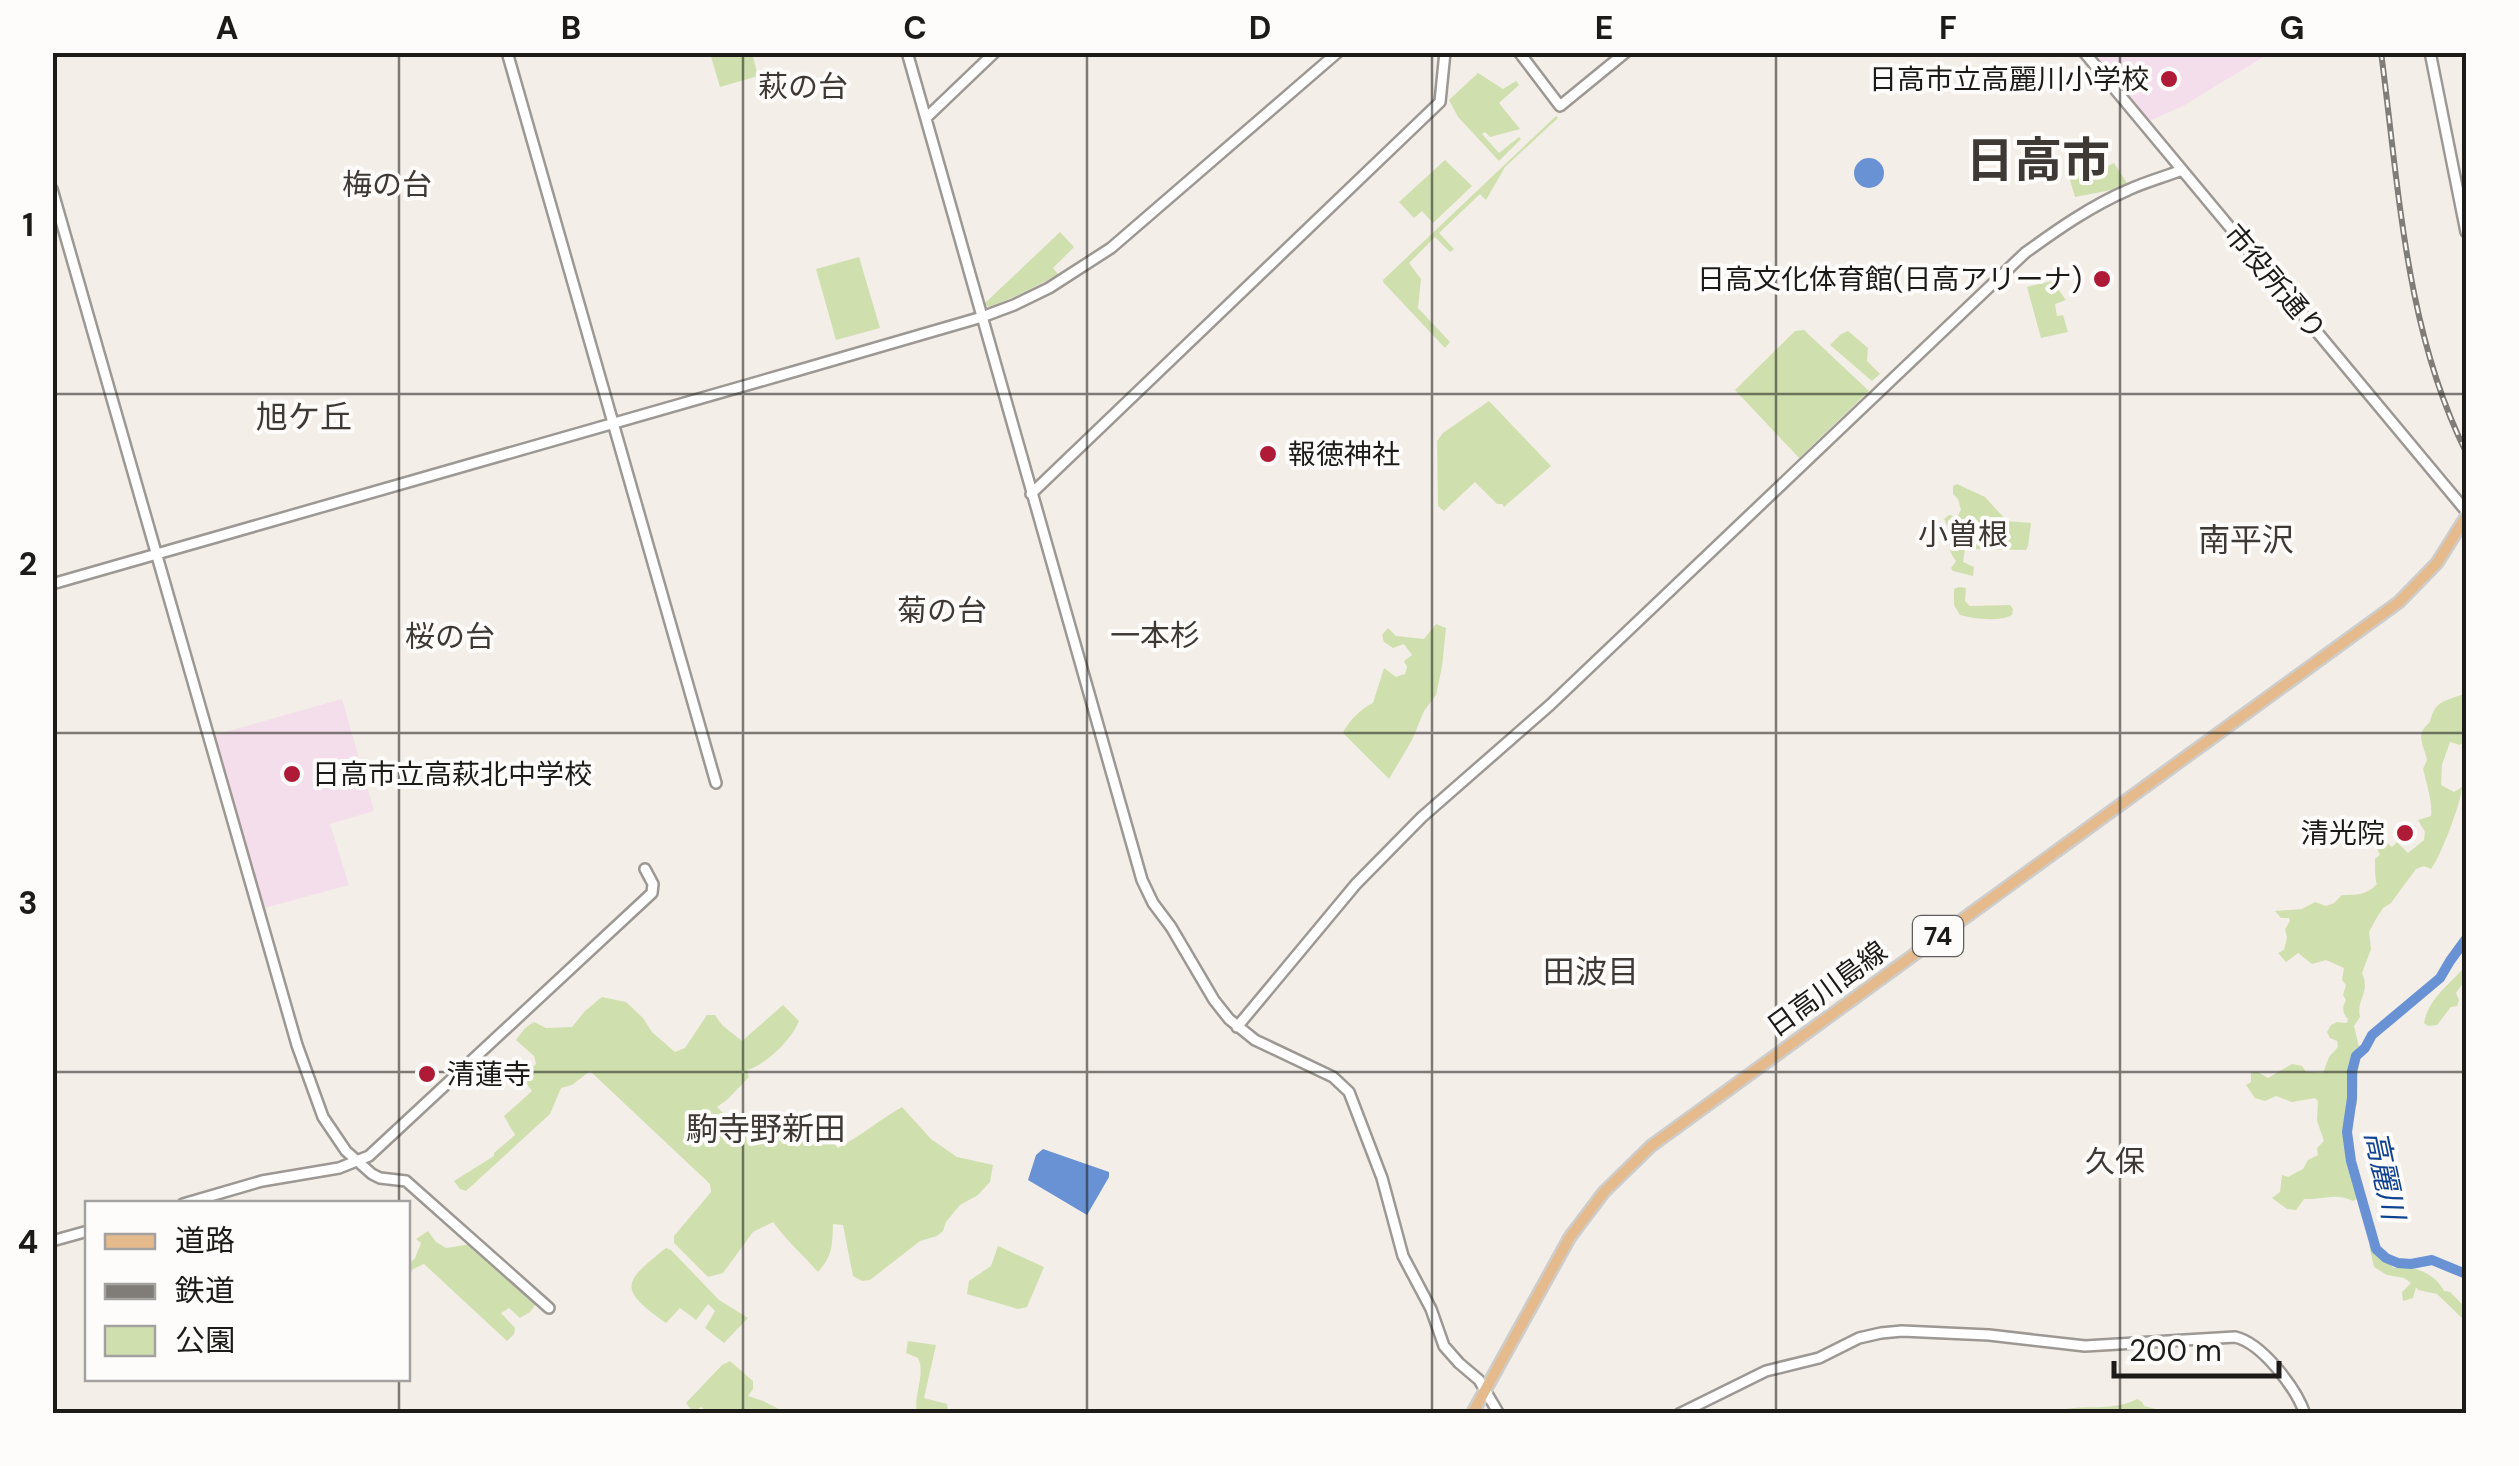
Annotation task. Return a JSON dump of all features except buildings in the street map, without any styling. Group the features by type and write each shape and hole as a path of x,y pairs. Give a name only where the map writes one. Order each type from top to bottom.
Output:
{"main road":[{"name":"日高川島線","path":"1472,1414 1570,1237 1604,1192 1651,1146 2396,604 2438,563 2466,514"}],"street":[{"path":"507,52 716,783"},
{"path":"907,52 1142,880 1214,1000 1238,1028 1333,1078 1349,1092 1382,1178 1403,1256 1444,1346 1479,1380 1499,1414"},
{"path":"926,118 996,52"},
{"path":"52,584 982,316 1050,288 1101,256 1338,52"},
{"path":"1032,494 1440,102 1445,52"},
{"path":"1519,52 1560,106 1626,52"},
{"name":"市役所通り","path":"2084,52 2466,514"},
{"path":"2430,52 2466,232"},
{"path":"1238,1028 1356,884 1422,817 1550,706 2025,253 2093,207 2182,170"},
{"path":"52,189 296,1046 322,1118 346,1151 372,1174 406,1181 549,1308"},
{"path":"194,1201 262,1181 339,1168 358,1162 381,1147 652,893 653,884 644,869"},
{"path":"339,1168 346,1151"},
{"path":"52,1241 85,1232"},
{"path":"1679,1414 1766,1371 1819,1358 1859,1338 1902,1331 1989,1335 2085,1346 2235,1337 2260,1350 2296,1394 2305,1414"}],"shaded area":[{"name":"日高市立高麗川小学校","path":"2090,53 2270,53 2183,106 2147,122"},
{"name":"日高市立高萩北中学校","path":"342,699 374,811 330,824 349,885 261,909 211,736"}],"green space":[{"path":"710,53 752,53 758,76 720,87"},
{"path":"1478,73 1503,89 1516,81 1519,85 1499,103 1520,129 1490,137 1482,134 1499,153 1521,139 1499,161 1458,117 1449,100"},
{"path":"1556,116 1505,167 1486,200 1480,194 1439,233 1454,249 1450,252 1435,237 1409,263 1421,279 1418,308 1450,342 1445,348 1383,280"},
{"path":"1445,160 1472,186 1433,223 1422,211 1414,218 1399,202"},
{"path":"2114,163 2127,183 2075,197 2068,173"},
{"path":"1060,232 1074,247 1053,268 1058,274 998,304 984,304"},
{"path":"859,257 880,328 836,340 816,269"},
{"path":"2052,281 2066,300 2055,304 2057,316 2063,315 2068,332 2041,338 2027,287"},
{"path":"1804,330 1869,391 1799,458 1735,390 1795,331"},
{"path":"1848,331 1868,348 1867,361 1880,374 1872,381 1830,345"},
{"path":"1489,401 1551,466 1504,507 1475,482 1444,511 1438,506 1437,441"},
{"path":"1957,484 1985,497 2007,521 2031,523 2026,550 1965,549 1963,562 1974,567 1973,576 1953,571 1956,561 1944,519 1949,515 1957,517 1961,510 1953,494"},
{"path":"1966,588 1965,601 1970,606 2010,605 2012,615 1979,619 1960,615 1954,605 1954,589"},
{"path":"1436,624 1446,628 1436,695 1389,779 1343,733 1356,715 1373,703 1384,668 1396,677 1405,674 1404,661 1412,655 1404,644 1393,648 1384,642 1382,635 1388,628 1396,636 1424,639"},
{"path":"2466,693 2466,740 2460,745 2450,742 2442,765 2441,785 2454,792 2462,787 2445,842 2431,869 2416,869 2383,908 2369,932 2371,949 2362,973 2365,986 2360,1017 2354,1026 2361,1055 2357,1104 2350,1126 2361,1197 2353,1201 2335,1197 2304,1199 2296,1210 2287,1209 2272,1198 2280,1192 2282,1175 2288,1177 2303,1169 2308,1160 2318,1155 2317,1148 2324,1141 2317,1121 2318,1101 2315,1098 2292,1102 2276,1096 2265,1101 2255,1098 2246,1085 2251,1082 2251,1073 2268,1078 2292,1064 2302,1066 2306,1072 2323,1073 2338,1047 2327,1032 2331,1025 2347,1023 2348,1019 2343,1010 2344,968 2326,960 2312,964 2298,953 2286,962 2278,953 2284,950 2285,929 2290,921 2275,911 2302,909 2315,902 2326,906 2342,895 2373,888 2377,884 2375,859 2380,855 2375,844 2380,837 2392,847 2397,842 2408,853 2424,840 2425,832 2418,820 2431,816 2431,811 2423,769 2427,760 2422,731 2439,705"},
{"path":"2466,965 2466,979 2456,993 2457,1006 2451,1007 2437,1025 2428,1026 2424,1023 2431,1006"},
{"path":"602,997 626,1002 675,1052 685,1048 707,1015 715,1015 742,1041 783,1005 799,1021 796,1028 770,1057 747,1070 749,1077 717,1107 743,1128 748,1143 758,1143 774,1129 779,1134 788,1131 803,1136 820,1129 838,1148 902,1107 931,1139 957,1157 993,1165 990,1182 978,1195 960,1205 937,1236 920,1241 870,1280 853,1276 843,1225 833,1224 831,1250 818,1272 773,1222 753,1232 723,1273 708,1277 674,1243 674,1236 711,1192 710,1184 590,1071 561,1088 550,1114 466,1191 460,1189 454,1181 494,1156 515,1135 504,1116 532,1091 521,1077 536,1064 534,1056 516,1040 534,1022 546,1028 572,1027"},
{"path":"428,1231 446,1248 471,1244 536,1304 520,1318 509,1308 501,1313 515,1328 507,1341 424,1264 410,1274 410,1263 421,1243 416,1239"},
{"path":"2371,1245 2394,1268 2416,1269 2450,1292 2466,1308 2466,1322 2437,1294 2416,1287 2413,1298 2403,1301 2402,1292 2411,1283 2374,1267"},
{"path":"998,1246 1044,1267 1027,1307 1018,1309 967,1294 969,1281 991,1266"},
{"path":"666,1248 719,1300 748,1318 724,1343 705,1328 715,1311 708,1304 696,1320 680,1308 666,1323 633,1294 634,1278"},
{"path":"908,1341 936,1345 924,1398 947,1404 948,1413 917,1413 920,1365 918,1358 906,1353"},
{"path":"730,1361 753,1381 748,1396 787,1413 708,1413 701,1407 693,1412 686,1403"},
{"path":"2137,1399 2144,1406 2172,1413 2064,1413 2066,1409 2111,1406"}],"water":[{"path":"1869,158 1883,167 1884,173 1875,187 1869,188 1855,179 1854,173 1863,159"},
{"path":"1043,1149 1109,1172 1087,1215 1028,1180 1036,1155"}],"waterway":[{"name":"高麗川","path":"2466,939 2440,978 2372,1035 2356,1056 2347,1132 2351,1161 2376,1249 2398,1263 2432,1260 2466,1274"}],"railway":[{"path":"2381,52 2417,307 2446,405 2466,452"}],"place":[{"name":"日高市立高麗川小学校","path":"2169,79"},
{"name":"日高文化体育館(日高アリーナ)","path":"2102,279"},
{"name":"報徳神社","path":"1268,454"},
{"name":"日高市立高萩北中学校","path":"292,774"},
{"name":"清光院","path":"2405,833"},
{"name":"清蓮寺","path":"427,1074"}],"district":[{"name":"萩の台","path":"803,86"},
{"name":"日高市","path":"2038,160"},
{"name":"梅の台","path":"387,184"},
{"name":"旭ケ丘","path":"304,417"},
{"name":"小曽根","path":"1963,534"},
{"name":"南平沢","path":"2246,540"},
{"name":"菊の台","path":"942,610"},
{"name":"一本杉","path":"1155,635"},
{"name":"桜の台","path":"450,636"},
{"name":"田波目","path":"1591,972"},
{"name":"駒寺野新田","path":"766,1129"},
{"name":"久保","path":"2115,1161"}]}
